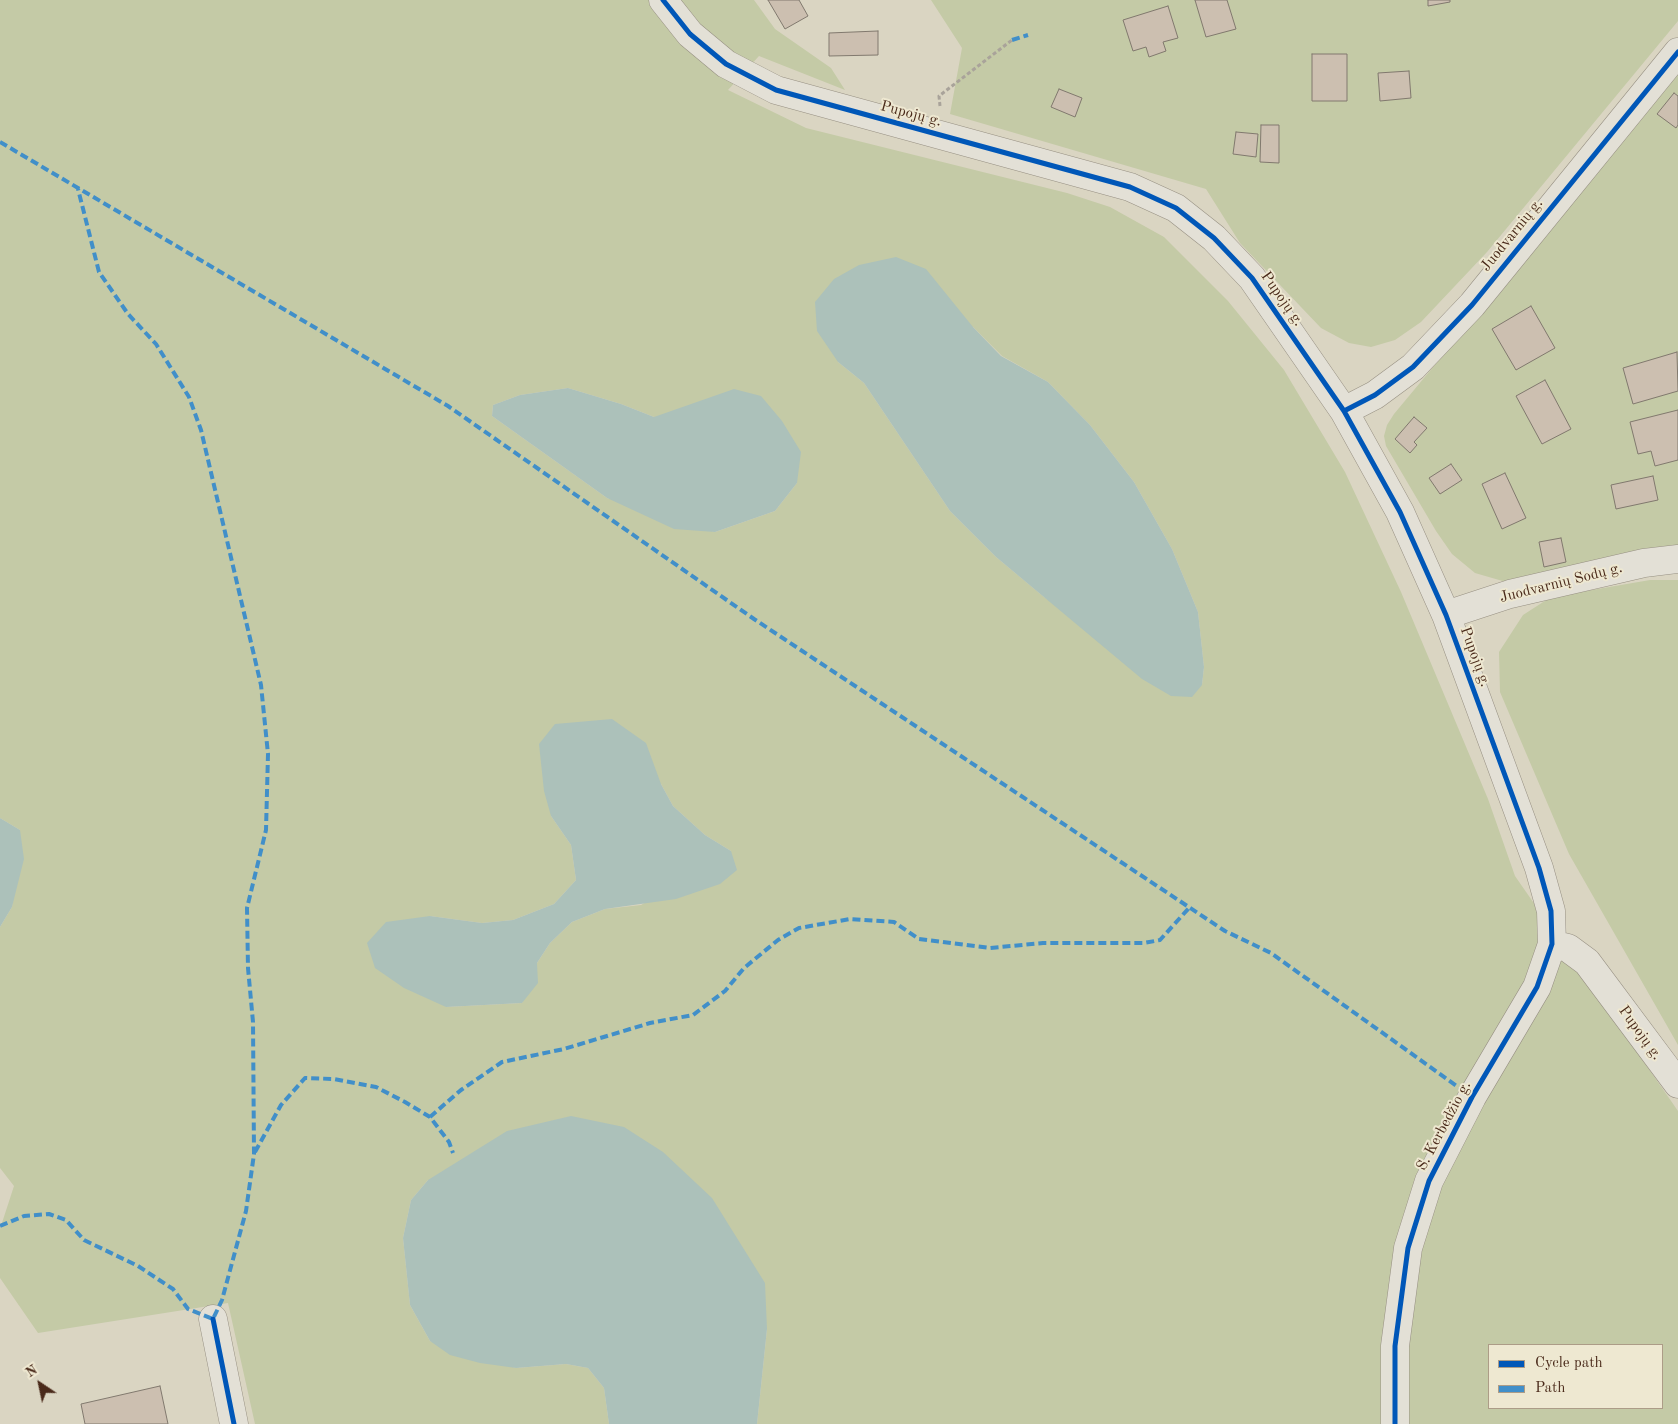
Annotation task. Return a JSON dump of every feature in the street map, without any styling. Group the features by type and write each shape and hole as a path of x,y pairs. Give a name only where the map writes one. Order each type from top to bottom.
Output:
{"street":[{"name":"Pupojų g.","path":"663,0 690,34 726,64 776,90 1130,187 1176,208 1214,238 1252,278 1344,411 1400,512 1446,615 1539,868 1551,911 1552,944 1568,948 1587,962 1678,1084"},
{"name":"Juodvarnių g.","path":"1344,411 1375,395 1413,367 1472,305 1678,52"},
{"name":"Juodvarnių Sodų g.","path":"1446,615 1510,594 1644,563 1678,559"},
{"name":"S. Kerbedžio g.","path":"1395,1424 1395,1346 1408,1248 1429,1181 1472,1098 1537,987 1552,944"},
{"path":"213,1319 234,1424"}],"path":[{"path":"945,136 939,96 1012,40"}],"green space":[{"path":"0,0 754,0 775,29 831,68 845,90 759,56 728,90 806,128 1067,193 1110,207 1164,237 1228,301 1284,370 1345,472 1401,592 1488,799 1515,876 1678,1111 1678,1424 757,1424 767,1329 428,1180 411,1200 403,1238 410,1305 430,1341 516,1368 566,1364 588,1368 604,1388 609,1424 255,1424 228,1303 38,1333 0,1278 0,1229 14,1186 0,1168 0,927 12,907 20,830 0,818","holes":["973,327 1002,356 1048,382 1090,425 1134,482 1172,549 1198,612 1204,667 1202,685 1044,597 996,557 950,511 864,383 838,362","568,388 621,404 654,417 797,483 775,511 715,532 607,498 492,416 493,405 520,395","661,784 673,806 705,835 731,851 641,905 605,909 572,922 550,943 537,963 522,1003 446,1007 430,916 482,923 513,920 554,904 576,880 571,845 551,816"]},
{"path":"931,0 1678,0 1678,21 1487,252 1421,322 1395,340 1371,347 1349,343 1321,328 1240,243 1206,189 950,114 962,48"},
{"path":"1678,73 1678,556 1506,582 1475,573 1452,554 1436,531 1386,446 1384,436 1387,425 1394,414"},
{"path":"1650,580 1678,580 1678,1045 1569,854 1500,692 1499,652 1523,615 1551,597"}],"water":[{"path":"896,257 926,269 973,327 1001,356 1048,382 1090,425 1134,482 1172,549 1198,612 1204,667 1202,685 1192,697 1171,696 1142,679 996,557 950,511 864,383 838,362 817,331 815,302 834,279 859,265"},
{"path":"568,388 621,404 654,417 734,389 761,396 782,421 801,452 797,483 775,511 715,532 674,529 607,498 492,416 493,405 520,395"},
{"path":"612,719 646,743 661,784 673,806 705,835 731,851 737,870 720,884 676,899 605,909 572,922 550,943 537,963 538,983 522,1003 446,1007 404,988 375,968 367,943 386,922 430,916 482,923 513,920 554,904 576,880 571,845 551,816 544,791 539,744 555,724"},
{"path":"0,818 20,830 24,859 12,907 0,927"},
{"path":"571,1116 624,1127 663,1152 712,1198 765,1283 767,1329 757,1424 609,1424 604,1388 588,1368 566,1364 516,1368 480,1363 450,1355 430,1341 410,1305 403,1238 411,1200 428,1180 507,1131"}],"building":[{"path":"768,0 799,0 808,16 785,29"},
{"path":"1195,0 1227,0 1236,29 1206,37"},
{"path":"1428,0 1450,0 1450,2 1428,6"},
{"path":"1168,6 1178,38 1163,42 1166,51 1149,57 1146,47 1133,51 1123,20"},
{"path":"878,31 878,55 829,56 829,33"},
{"path":"1312,54 1347,54 1347,101 1312,101"},
{"path":"1409,71 1411,98 1380,101 1378,73"},
{"path":"1059,89 1082,98 1075,117 1051,107"},
{"path":"1674,93 1678,96 1678,125 1676,128 1657,114"},
{"path":"1261,125 1279,125 1279,163 1260,162"},
{"path":"1236,132 1258,134 1256,157 1233,154"},
{"path":"1531,306 1555,348 1516,370 1492,329"},
{"path":"1677,352 1678,391 1633,404 1623,368"},
{"path":"1545,380 1571,429 1542,444 1516,396"},
{"path":"1678,410 1678,460 1655,466 1651,451 1638,454 1630,422"},
{"path":"1414,417 1427,428 1414,442 1417,445 1410,453 1395,439"},
{"path":"1451,464 1462,480 1440,494 1429,478"},
{"path":"1505,473 1526,518 1502,529 1482,484"},
{"path":"1653,476 1658,500 1616,509 1611,485"},
{"path":"1561,538 1566,562 1544,567 1539,542"},
{"path":"160,1386 168,1424 85,1424 81,1404"}],"marked path":[{"path":"1012,40 1028,35"},
{"path":"0,142 448,406 754,619 1225,931 1271,953 1472,1097"},
{"path":"0,1226 24,1216 49,1214 66,1220 84,1240 138,1266 173,1289 188,1309 213,1319 222,1300 246,1211 254,1154 253,1022 248,968 247,908 266,830 268,754 261,685 201,430 189,397 156,344 128,314 99,272 78,189"},
{"path":"430,1117 461,1090 502,1062 564,1049 650,1023 693,1015 725,991 744,968 778,940 799,928 850,919 894,922 919,939 990,948 1043,943 1144,943 1160,940 1189,908"},
{"path":"255,1152 281,1105 305,1078 334,1079 376,1087 430,1117 449,1142 453,1153"}],"cycle path":[{"path":"663,0 690,34 726,64 776,90 1130,187 1176,208 1214,238 1252,278 1344,411 1400,512 1446,615 1539,868 1551,911 1552,944 1537,987 1472,1097 1429,1181 1408,1248 1395,1346 1395,1424"},
{"path":"1344,411 1375,395 1413,367 1472,305 1678,52"},
{"path":"213,1319 234,1424"}]}
